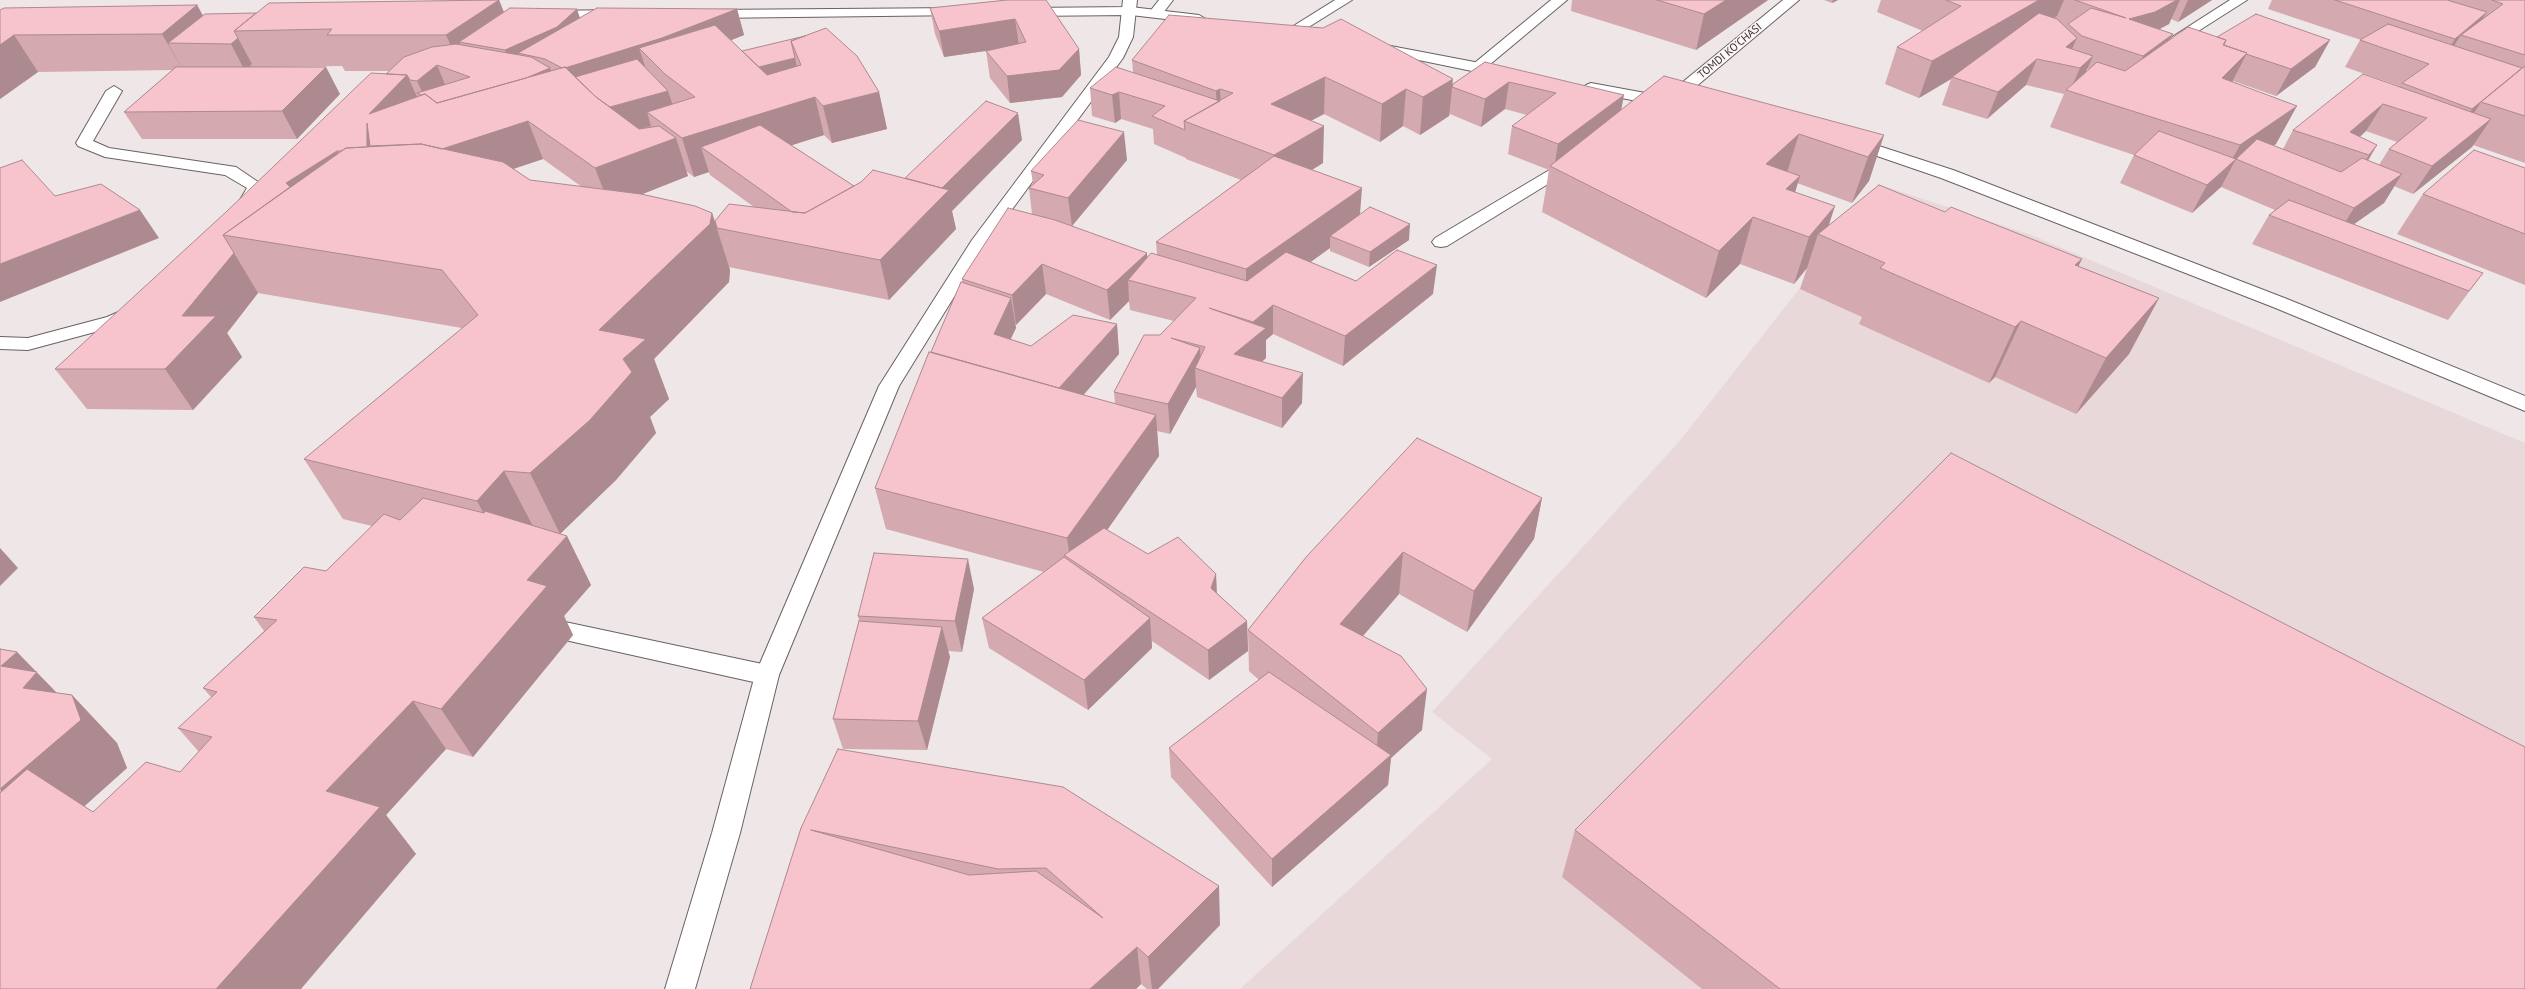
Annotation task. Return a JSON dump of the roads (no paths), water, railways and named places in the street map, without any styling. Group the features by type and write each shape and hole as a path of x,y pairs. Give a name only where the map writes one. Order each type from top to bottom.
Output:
{"street":[{"path":"1155,14 1166,0"},
{"path":"1294,30 1345,0"},
{"path":"1477,68 1560,0"},
{"name":"TOMDI KO'CHASI","path":"1648,115 1668,102 1792,0"},
{"path":"2176,39 2240,0"},
{"path":"680,989 726,833 767,675 889,386 978,244 1116,58 1126,37 1130,5"},
{"path":"1012,12 1130,5 1155,14 1217,21"},
{"path":"694,14 980,12"},
{"path":"536,15 631,14"},
{"path":"1278,28 1317,35"},
{"path":"1362,44 1522,76"},
{"path":"1576,86 1691,106"},
{"path":"114,91 84,143 112,153 230,171 256,186 235,225"},
{"path":"1834,137 1962,180 2280,303 2525,404"},
{"path":"1441,242 1588,152"},
{"path":"0,343 28,344 114,321 148,304"},
{"path":"565,631 767,675"}]}
